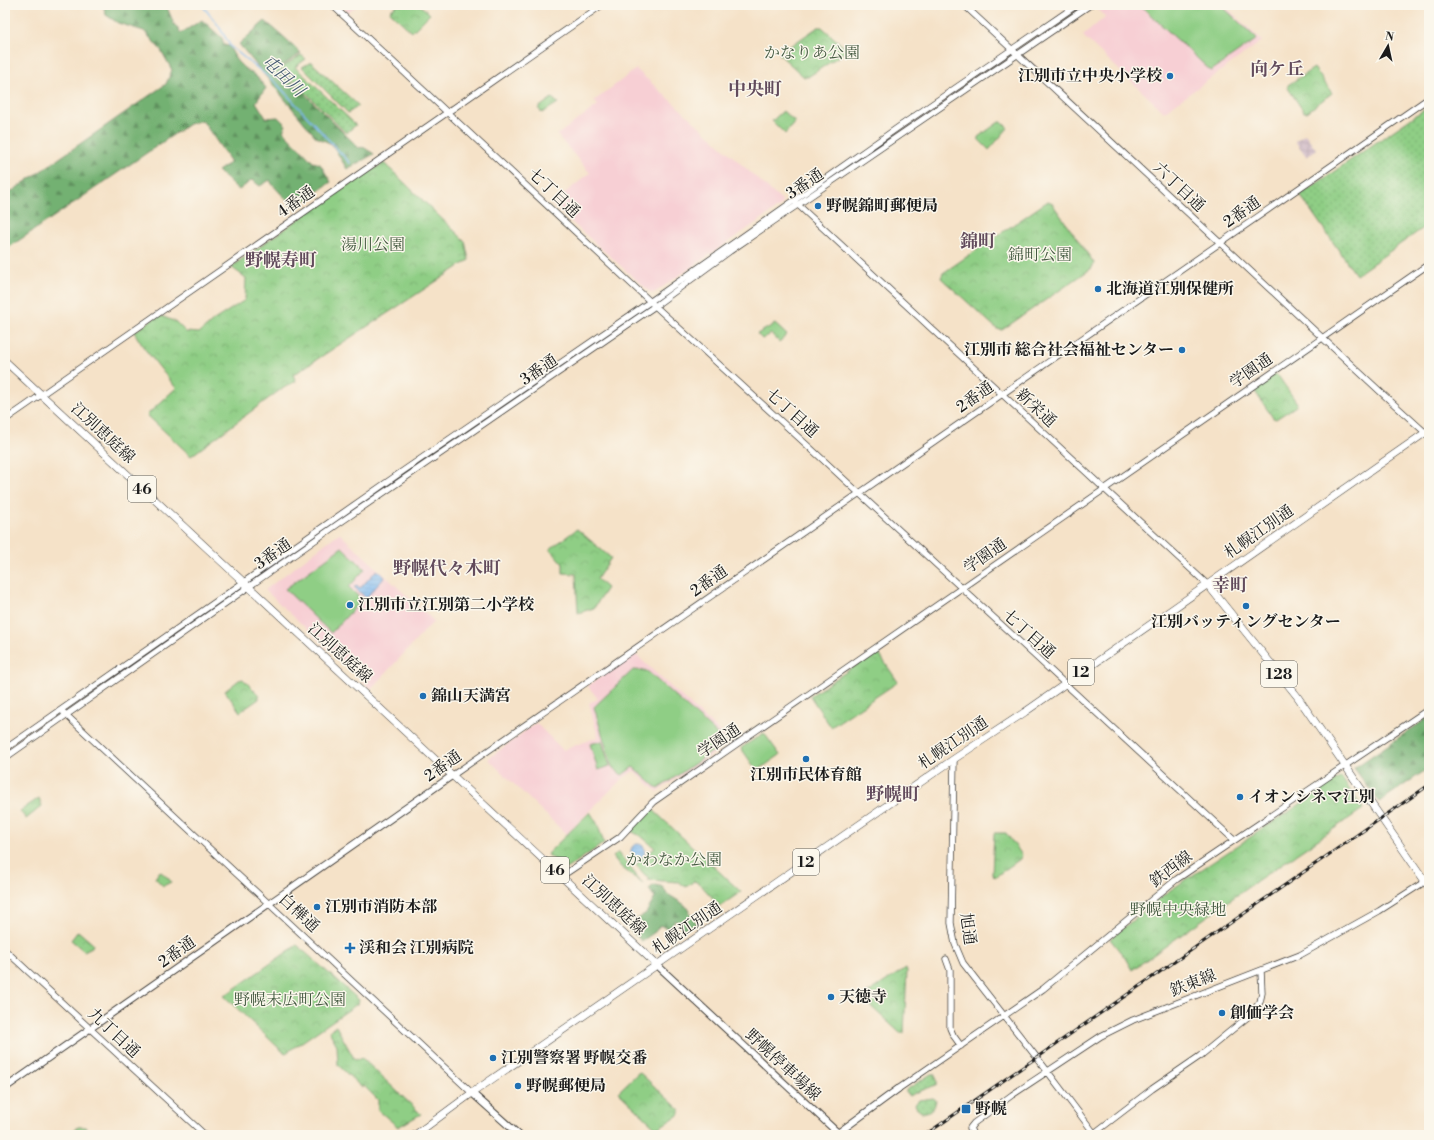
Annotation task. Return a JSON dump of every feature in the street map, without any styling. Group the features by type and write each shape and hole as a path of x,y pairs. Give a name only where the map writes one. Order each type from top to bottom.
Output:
{"main road":[{"name":"江別恵庭線","path":"5,361 657,965"},
{"name":"札幌江別通","path":"415,1135 472,1093 1428,433"},
{"name":"128","path":"1208,585 1297,696 1428,883"},
{"name":"2番通","path":"5,1088 453,775"},
{"name":"野幌停車場線","path":"657,965 839,1134 898,1089"},
{"name":"白樺通","path":"472,1093 519,1135"}],"street":[{"name":"七丁目通","path":"332,5 1234,840"},
{"name":"4番通","path":"5,420 602,5"},
{"name":"六丁目通","path":"964,5 1384,396 1428,433"},
{"name":"3番通","path":"5,749 104,679 656,306 795,203 1012,49 1077,5"},
{"name":"3番通","path":"5,758 67,715 246,584 651,301 1090,5"},
{"name":"2番通","path":"453,775 1429,98"},
{"name":"新栄通","path":"795,203 1208,585"},
{"name":"学園通","path":"562,876 620,837 653,802 1429,264"},
{"name":"鉄西線","path":"898,1089 1043,989 1177,879 1429,709"},
{"name":"白樺通","path":"61,710 472,1093"},
{"name":"旭通","path":"954,759 951,923 952,934 958,954 963,963 1048,1072 1092,1134"},
{"name":"鉄東線","path":"973,1135 970,1128 974,1123 1012,1095 1101,1036 1134,1020 1300,955 1428,883"},
{"name":"九丁目通","path":"5,950 205,1135"},
{"path":"946,959 950,970 950,1028 961,1046"},
{"path":"1092,1134 1152,1089 1200,1056 1250,1015 1260,1002 1262,993 1261,971"}],"shaded area":[{"path":"340,5 359,5 348,12"},
{"name":"江別市立中央小学校","path":"1101,5 1224,5 1262,41 1164,112 1083,36 1105,17 1097,8"},
{"path":"636,69 782,201 782,205 654,293 650,292 551,204 590,173 557,135 598,105 594,101"},
{"path":"1305,134 1316,149 1307,157 1295,141"},
{"name":"江別市立江別第二小学校","path":"339,533 434,621 371,689 265,590"},
{"path":"634,653 731,742 657,792 634,771 623,778 566,834 488,759 536,723 563,750 598,737 589,703 598,699 588,686"}],"green space":[{"path":"103,5 166,5 174,24 181,33 202,20 222,38 224,45 229,46 237,61 256,76 266,88 256,102 266,118 278,117 286,125 283,131 313,162 320,164 331,182 294,208 270,180 260,186 252,180 239,190 218,171 231,162 202,120 189,124 5,250 5,196 166,84 172,70 161,50 144,31 118,23 106,15"},
{"path":"398,5 420,5 430,14 412,32 390,12"},
{"path":"1140,5 1221,5 1257,39 1211,71"},
{"path":"265,21 301,53 279,68 359,148 363,147 374,154 347,169 332,144 316,137 239,44"},
{"name":"かなりあ公園","path":"818,27 822,27 846,49 845,52 808,77 804,77 780,55 780,53"},
{"path":"301,55 306,59 295,67 356,125 346,133 281,68"},
{"path":"311,62 359,106 348,113 302,67"},
{"path":"1314,68 1332,93 1307,112 1304,112 1288,88 1288,85"},
{"path":"552,98 558,103 542,113 538,108"},
{"path":"1429,106 1429,224 1356,275 1300,195"},
{"path":"783,111 795,122 785,134 772,121"},
{"path":"999,122 1002,122 1008,128 989,150 978,139 978,137"},
{"name":"湯川公園","path":"384,163 465,241 469,260 293,375 296,381 280,390 191,456 147,415 176,388 144,348 134,332 159,315 176,322 186,332 199,333 214,320 245,300 246,278 231,267 337,192"},
{"name":"錦町公園","path":"1048,201 1051,202 1094,263 1092,268 1002,330 997,329 941,278 943,273"},
{"path":"775,324 787,335 779,342 771,334 762,339 757,334"},
{"path":"1276,374 1297,403 1296,406 1276,419 1273,418 1254,389"},
{"path":"577,529 611,558 597,579 607,588 594,608 578,613 576,574 563,573 563,564 550,549"},
{"path":"342,547 365,569 349,587 362,600 331,633 285,589"},
{"path":"877,651 898,682 831,727 810,696"},
{"path":"633,670 647,671 726,742 658,789 633,767 622,775 612,767 594,707"},
{"path":"243,679 259,695 259,699 240,712 225,691 239,680"},
{"path":"1429,717 1429,768 1379,802 1354,768"},
{"path":"764,733 780,755 757,771 741,748"},
{"path":"602,741 610,766 598,770 590,744"},
{"name":"野幌中央緑地","path":"1341,777 1363,809 1261,878 1132,970 1125,958 1110,939 1166,893"},
{"path":"39,798 42,806 26,819 20,811"},
{"name":"かわなか公園","path":"651,808 741,892 720,906 700,884 694,881 686,887 679,882 648,880 650,878 645,875 636,865 655,848 642,837 629,830 640,817"},
{"path":"590,812 597,823 604,843 566,869 547,854"},
{"path":"994,833 1006,833 1022,855 1020,859 995,877 992,874"},
{"path":"618,852 643,884 621,867 613,857"},
{"path":"160,871 171,882 163,886 155,878"},
{"path":"654,885 662,887 666,893 685,905 697,924 684,929 675,920 667,929 660,925 655,932 642,941 628,929 633,922 646,913 655,898 649,889"},
{"path":"78,931 93,944 92,947 84,951 71,940"},
{"name":"野幌末広町公園","path":"297,945 359,1000 357,1004 286,1053 282,1051 224,996"},
{"path":"906,968 904,1033 900,1033 864,1000 865,995"},
{"path":"336,1026 355,1060 362,1058 421,1114 398,1127 378,1110 378,1100 364,1086 361,1087 338,1065 337,1045 329,1031"},
{"path":"639,1072 680,1110 680,1114 658,1128 655,1127 618,1092"},
{"path":"931,1074 934,1074 937,1084 910,1096 906,1094 906,1090"},
{"path":"933,1098 936,1100 935,1104 930,1110 924,1112 917,1109 915,1104 919,1100"},
{"path":"78,1127 85,1127 94,1135 67,1135"}],"water":[{"path":"377,570 385,577 366,598 354,587 357,585 360,588"},
{"path":"638,844 643,846 645,851 643,856 638,858 633,856 631,851 633,846"}],"waterway":[{"name":"屯田川","path":"202,5 218,25 231,47 277,84 350,163"}],"railway":[{"path":"925,1135 1429,785"}],"place":[{"name":"江別市立中央小学校","path":"1170,76"},
{"name":"野幌錦町郵便局","path":"818,206"},
{"name":"北海道江別保健所","path":"1098,289"},
{"name":"江別市 総合社会福祉センター","path":"1182,350"},
{"name":"江別市立江別第二小学校","path":"350,605"},
{"name":"江別バッティングセンター","path":"1246,606"},
{"name":"錦山天満宮","path":"423,696"},
{"name":"江別市民体育館","path":"806,759"},
{"name":"イオンシネマ江別","path":"1240,797"},
{"name":"江別市消防本部","path":"317,907"},
{"name":"渓和会 江別病院","path":"350,948"},
{"name":"天徳寺","path":"831,997"},
{"name":"創価学会","path":"1222,1013"},
{"name":"江別警察署 野幌交番","path":"493,1058"},
{"name":"野幌郵便局","path":"518,1086"},
{"name":"野幌","path":"966,1109"}],"district":[{"name":"向ケ丘","path":"1277,69"},
{"name":"中央町","path":"755,89"},
{"name":"錦町","path":"978,241"},
{"name":"野幌寿町","path":"281,260"},
{"name":"野幌代々木町","path":"447,568"},
{"name":"幸町","path":"1230,585"},
{"name":"野幌町","path":"893,794"}]}
